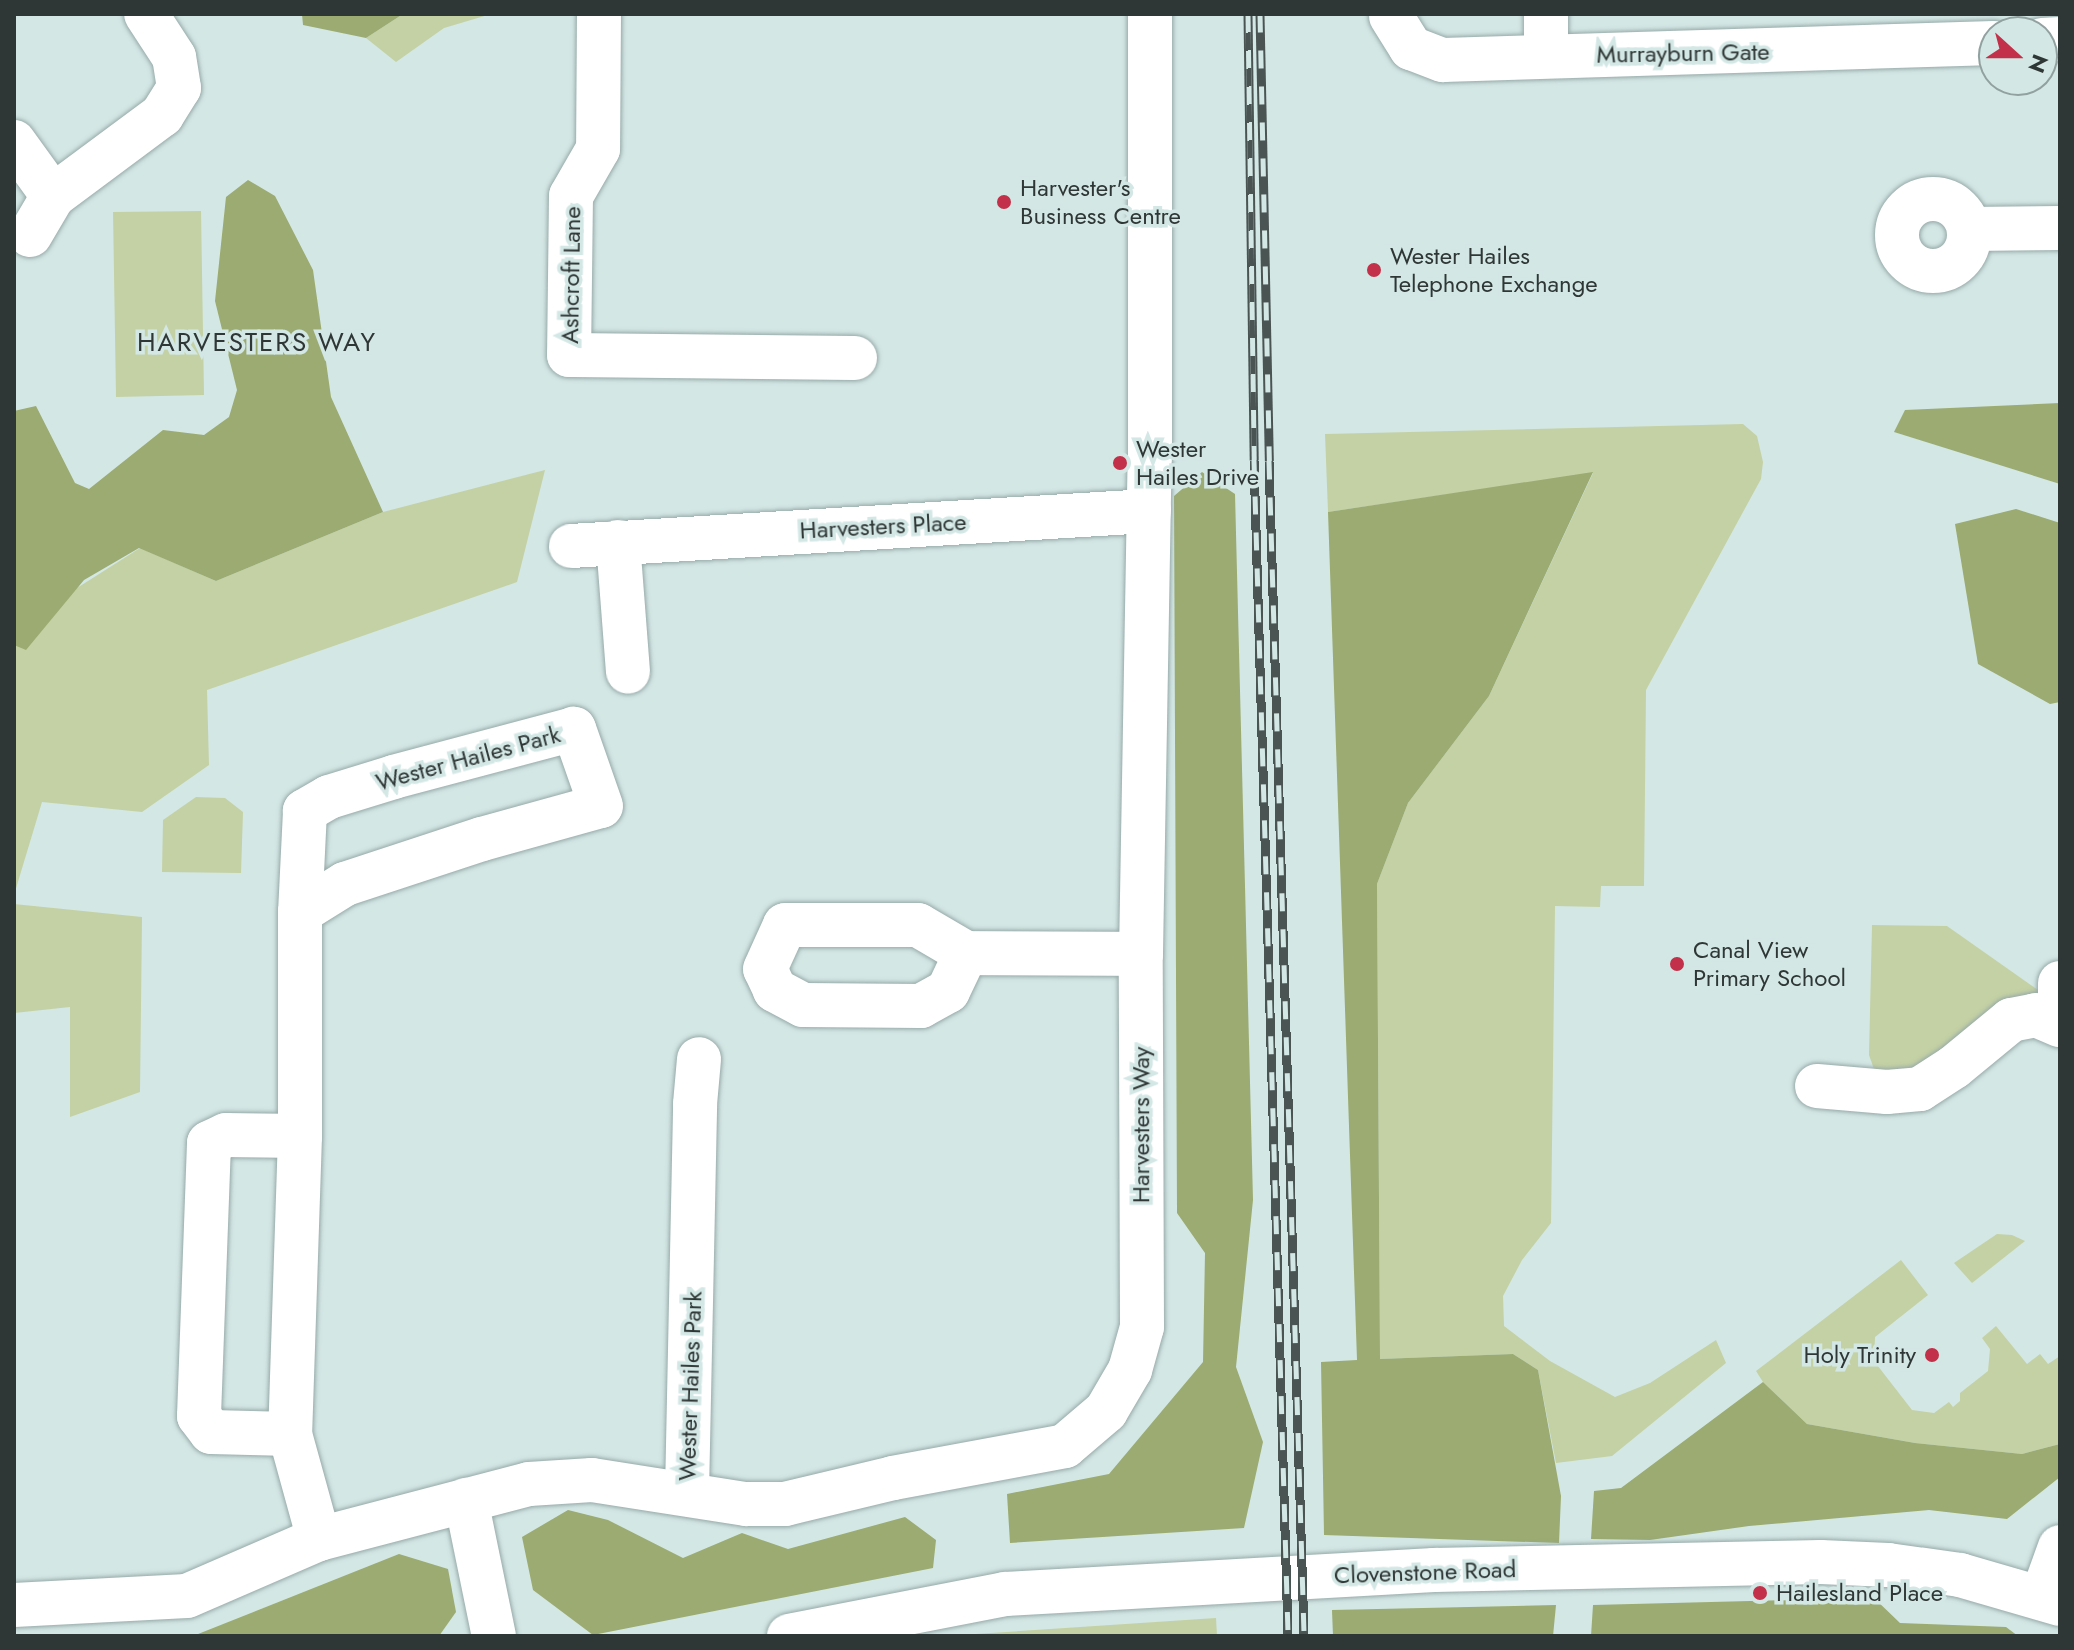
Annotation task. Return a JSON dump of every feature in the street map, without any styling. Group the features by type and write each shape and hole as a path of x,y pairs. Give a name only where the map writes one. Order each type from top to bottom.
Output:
{"street":[{"path":"30,235 53,196 162,115 179,88 174,57 146,14"},
{"name":"Ashcroft Lane","path":"599,14 598,149 571,196 569,355 855,358"},
{"name":"Harvesters Way","path":"687,1493 746,1504 785,1504 893,1478 1065,1446 1106,1411 1130,1370 1142,1327 1141,954 1150,457 1150,14"},
{"name":"Murrayburn Gate","path":"1391,16 1411,48 1443,60 1546,34 1815,51 1974,34"},
{"path":"14,142 53,196"},
{"path":"1969,229 2060,228"},
{"name":"Harvesters Place","path":"571,546 1149,511"},
{"path":"618,542 628,672"},
{"name":"Wester Hailes Park","path":"300,912 345,884 482,839 601,806 574,729 394,777 329,797 305,811 300,912 300,1136 290,1434 319,1539"},
{"path":"966,953 1141,954"},
{"path":"2060,983 2060,1010"},
{"path":"1817,1086 1887,1092 1920,1089 1954,1067 2011,1020 2036,1015 2060,1025"},
{"name":"Wester Hailes Park","path":"14,1605 187,1596 319,1539 529,1484 592,1480 687,1493 708,1105 699,1059"},
{"path":"290,1434 211,1432 199,1416 199,1401 209,1143 226,1135 300,1136"},
{"path":"466,1500 494,1636"},
{"path":"2051,1600 2060,1547"},
{"name":"Clovenstone Road","path":"789,1636 1005,1594 1434,1570 1848,1563 1929,1570 2051,1600"}],"green space":[{"path":"302,14 403,14 366,38 303,25"},
{"path":"403,14 491,14 444,28 396,62 366,38"},
{"path":"248,180 275,196 313,270 331,397 383,512 216,581 139,548 84,580 26,650 14,645 14,411 36,406 75,483 89,489 163,430 204,435 229,417 237,390 215,301 226,197"},
{"path":"201,211 204,395 116,397 113,212"},
{"path":"2060,403 2060,484 1894,432 1905,410"},
{"path":"1743,424 1757,436 1763,462 1761,479 1646,690 1644,886 1601,886 1600,907 1555,906 1551,1223 1522,1260 1503,1296 1504,1326 1550,1361 1615,1397 1650,1383 1716,1340 1726,1363 1612,1456 1556,1463 1538,1370 1513,1354 1380,1359 1377,884 1408,803 1489,696 1593,473 1328,512 1325,434"},
{"path":"545,470 517,582 207,690 209,765 142,812 42,802 14,895 14,628 140,548 216,581 383,512"},
{"path":"1202,472 1235,494 1253,1200 1236,1367 1263,1442 1244,1528 1010,1543 1007,1494 1109,1474 1203,1362 1205,1253 1177,1213 1174,496"},
{"path":"1593,472 1489,696 1408,803 1377,884 1380,1359 1513,1354 1538,1370 1561,1496 1559,1543 1324,1535 1321,1362 1357,1360 1328,512"},
{"path":"2016,509 2060,523 2060,702 2050,704 1978,664 1955,524"},
{"path":"196,797 225,798 243,812 241,873 162,872 163,820"},
{"path":"14,904 142,917 140,1092 70,1117 70,1007 14,1013"},
{"path":"1872,925 1947,926 2048,997 1913,1076 1875,1072 1869,1055"},
{"path":"1997,1234 2012,1235 2025,1241 1972,1283 1954,1263"},
{"path":"1901,1260 1928,1295 1875,1337 1874,1361 1912,1410 1934,1413 1949,1402 1953,1407 1960,1401 1960,1393 1988,1371 1990,1349 1982,1338 1996,1326 2027,1364 2040,1354 2048,1364 2060,1356 2060,1444 2022,1454 1915,1443 1807,1424 1763,1382 1756,1371"},
{"path":"1763,1382 1807,1424 1915,1443 2022,1454 2060,1444 2060,1477 2007,1519 1929,1510 1749,1526 1650,1540 1591,1539 1594,1491 1621,1488"},
{"path":"568,1510 608,1520 683,1558 742,1533 788,1549 905,1517 936,1540 933,1568 593,1635 533,1590 522,1537"},
{"path":"399,1554 448,1569 456,1612 439,1636 193,1636"},
{"path":"1874,1598 1900,1623 2006,1627 2018,1636 1591,1636 1593,1605"},
{"path":"1556,1605 1553,1636 1333,1636 1332,1610"},
{"path":"1216,1618 1217,1636 965,1636 975,1634"}],"railway":[{"path":"1248,14 1254,460 1288,1636"},
{"path":"1260,14 1269,461 1304,1636"}],"place":[{"name":"Harvester's Business Centre","path":"1004,202"},
{"name":"Wester Hailes Telephone Exchange","path":"1374,270"},
{"name":"Wester Hailes Drive","path":"1120,463"},
{"name":"Canal View Primary School","path":"1677,964"},
{"name":"Holy Trinity","path":"1932,1355"},
{"name":"Hailesland Place","path":"1760,1593"}],"district":[{"name":"HARVESTERS WAY","path":"257,343"}]}
